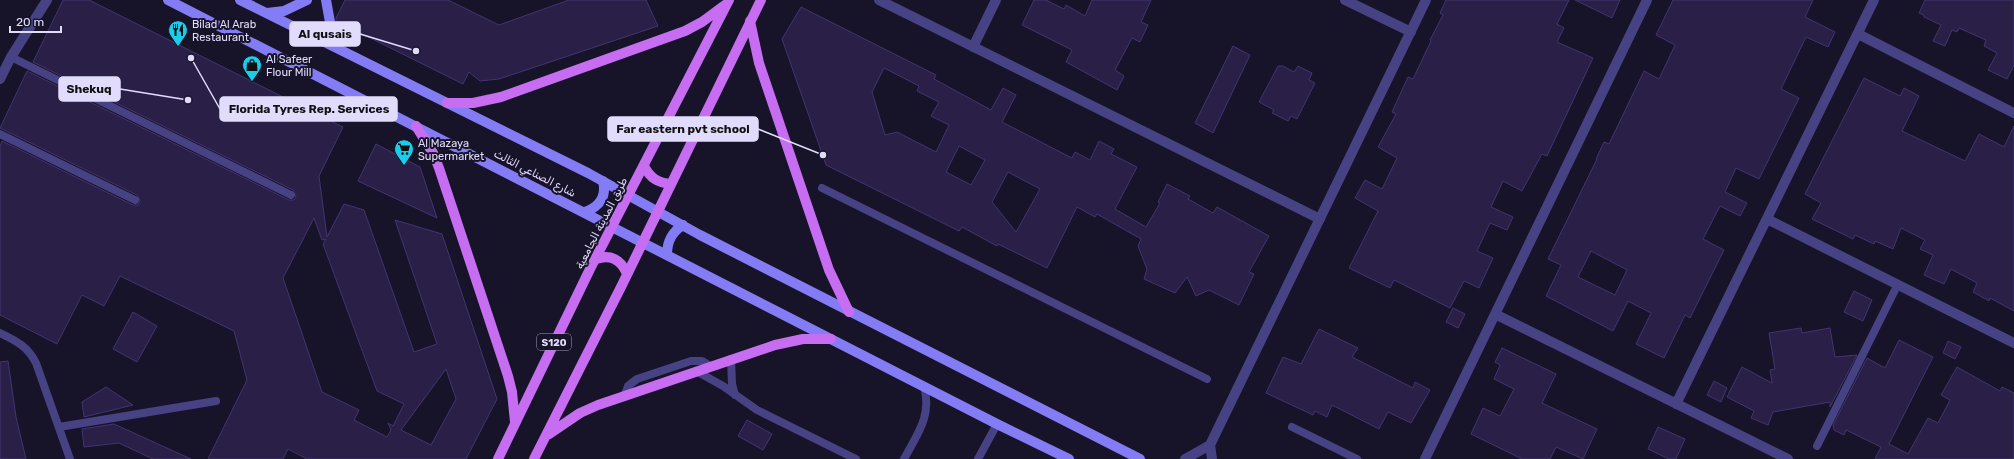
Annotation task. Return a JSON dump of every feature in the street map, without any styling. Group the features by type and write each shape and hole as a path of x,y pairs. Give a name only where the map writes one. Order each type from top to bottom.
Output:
{"main road":[{"name":"شارع الصناعي الثالث","path":"168,0 997,424 1069,459"},
{"path":"240,0 603,181 849,312 1140,459"},
{"path":"267,13 284,11 307,0"},
{"path":"326,0 331,28 339,49"},
{"path":"534,459 643,242 761,0"},
{"path":"447,102 473,103 487,101 571,72 694,28 728,2"},
{"name":"طريق المدينة الجامعية","path":"498,459 612,226 728,2"},
{"path":"750,21 759,63 827,263 834,283 849,312"},
{"path":"416,126 433,153 439,168 503,361 512,392 515,424"},
{"path":"644,166 647,172 656,181 671,184"},
{"path":"585,212 597,206 602,201 605,188 603,181"},
{"path":"667,255 669,240 677,229 684,225"},
{"path":"596,259 602,256 616,259 621,263 627,274"},
{"path":"545,437 580,413 710,366 789,341 831,339"}],"street":[{"path":"879,0 1320,219"},
{"path":"973,47 996,0"},
{"path":"1344,0 1410,32"},
{"path":"1186,459 1210,445 1426,0"},
{"path":"1425,459 1648,0"},
{"path":"1676,404 1874,0"},
{"path":"0,79 11,57 46,1"},
{"path":"1858,34 2014,113"},
{"path":"1767,219 2014,343"},
{"path":"1495,314 1788,459"},
{"path":"1210,445 1212,459"}],"lane":[{"path":"11,57 291,195"},
{"path":"0,134 135,200"},
{"path":"822,188 1207,379"},
{"path":"1817,446 1898,284"},
{"path":"0,333 22,344 31,352 70,459"},
{"path":"731,359 732,384 735,396"},
{"path":"624,397 628,386 637,379 691,361 702,361 710,366"},
{"path":"696,371 723,386 735,396 757,410 856,459"},
{"path":"904,459 926,416 927,400 924,386"},
{"path":"59,427 216,401"},
{"path":"978,459 997,424"},
{"path":"1292,427 1357,459"}],"building":[{"path":"63,0 89,0 343,127 319,176 327,237 344,204 364,210 414,352 437,344 395,220 442,234 497,399 466,459 307,459 288,449 283,459 208,459 247,380 234,331 120,276 104,306 82,295 57,344 0,315 0,146 2,141 133,205 138,205 140,200 137,195 0,128 27,71 289,200 294,200 296,197 293,190 33,62","holes":["314,218 322,240 326,239 323,244 377,391 404,404 393,426 388,423 391,430 387,437 354,420 359,410 322,392 283,278","446,369 456,399 431,445 401,430"]},
{"path":"345,0 448,0 499,25 569,0 646,0 658,26 499,79 480,81 469,72 463,84 336,21"},
{"path":"1034,0 1046,0 1064,9 1066,5 1085,16 1092,0 1151,0 1141,22 1148,25 1140,42 1132,38 1115,70 1124,76 1117,90 1066,62 1072,50 1022,25"},
{"path":"1446,0 1569,0 1557,24 1564,28 1557,42 1593,58 1547,156 1542,154 1522,191 1503,181 1491,207 1513,217 1507,230 1490,223 1477,251 1493,258 1479,288 1464,281 1450,308 1394,280 1390,288 1349,268 1378,211 1355,198 1365,180 1382,189 1397,158 1378,147 1396,114 1392,112 1408,77 1413,79 1431,41 1430,40 1443,15 1440,13"},
{"path":"1575,0 1620,0 1612,18"},
{"path":"1673,0 1813,0 1805,17 1835,32 1828,47 1806,37 1781,89 1799,98 1759,179 1736,168 1725,192 1747,203 1740,216 1720,206 1703,239 1724,250 1690,318 1685,315 1664,358 1636,344 1651,313 1628,301 1613,331 1546,296 1561,265 1548,259 1604,142 1609,144 1644,71 1659,79 1675,45 1656,35","holes":["1591,251 1627,270 1615,295 1578,277"]},
{"path":"1925,0 2014,0 2014,65 2007,79 1988,70 1997,53 1984,46 1986,40 1959,28 1957,32 1952,30 1945,46 1933,41 1941,25 1919,13"},
{"path":"801,7 936,75 934,79 991,110 1003,88 1016,95 1002,122 1072,158 1075,152 1090,160 1099,141 1114,149 1111,154 1137,167 1115,209 1146,227 1160,203 1158,202 1167,184 1190,196 1188,199 1213,213 1217,207 1269,236 1249,272 1254,274 1239,305 1209,290 1196,296 1187,277 1175,293 1144,279 1147,269 1138,246 1141,239 1097,214 1095,217 1077,207 1047,268 998,244 997,246 962,227 959,231 826,165 782,39","holes":["884,68 919,86 917,91 939,102 931,116 949,125 936,152 897,132 885,135 872,92","959,146 985,160 971,185 946,172","1008,172 1040,189 1016,232 992,202"]},
{"path":"1233,46 1250,55 1213,133 1195,123"},
{"path":"1278,66 1283,66 1294,72 1298,66 1312,73 1309,80 1315,83 1297,119 1291,116 1288,121 1272,113 1274,110 1259,102"},
{"path":"1864,78 1900,96 1904,88 1919,96 1902,131 1965,161 1979,134 2004,147 2014,126 2014,311 1990,298 1989,301 1973,292 1977,283 1951,269 1944,284 1924,275 1933,255 1920,249 1925,240 1901,228 1893,249 1875,241 1874,244 1855,235 1853,239 1812,219 1821,203 1805,194"},
{"path":"376,144 420,167 437,218 358,181"},
{"path":"1854,291 1872,300 1863,321 1844,312"},
{"path":"1453,308 1465,314 1458,328 1446,322"},
{"path":"133,312 157,326 137,362 113,349"},
{"path":"1801,328 1802,333 1830,328 1835,357 1857,355 1830,407 1830,402 1773,412 1768,425 1751,418 1754,411 1727,397 1742,367 1772,383 1770,370 1775,369 1769,333"},
{"path":"1319,329 1358,348 1352,357 1413,388 1415,382 1430,390 1411,423 1388,412 1379,429 1332,405 1327,417 1315,411 1313,415 1266,393 1283,357 1301,364"},
{"path":"1899,340 1933,357 1889,444 1908,454 1928,418 1938,423 1950,400 1941,395 1957,367 2000,391 2002,387 2014,393 2014,459 1875,459 1881,447 1846,430 1844,435 1834,430 1833,425 1867,358 1885,368"},
{"path":"1948,341 1961,347 1955,359 1943,353"},
{"path":"1502,348 1556,374 1542,403 1597,429 1583,459 1556,447 1550,459 1522,459 1471,434 1483,408 1500,416 1514,389 1494,379 1500,365 1495,362"},
{"path":"8,361 16,417 26,459 0,459 0,362"},
{"path":"1714,381 1727,388 1721,402 1707,395"},
{"path":"106,387 133,405 84,417 82,402"},
{"path":"747,420 772,434 763,450 738,436"},
{"path":"114,424 191,459 153,459 119,443 84,447 82,429"},
{"path":"1658,427 1685,439 1676,459 1669,459 1648,449"}],"place":[{"name":"Bilad Al Arab Restaurant","path":"178,47"},
{"name":"Al qusais","path":"416,51"},
{"name":"Florida Tyres Rep. Services","path":"191,58"},
{"name":"Al Safeer Flour Mill","path":"252,82"},
{"name":"Shekuq","path":"188,100"},
{"name":"Far eastern pvt school","path":"823,155"},
{"name":"Al Mazaya Supermarket","path":"404,166"}]}
